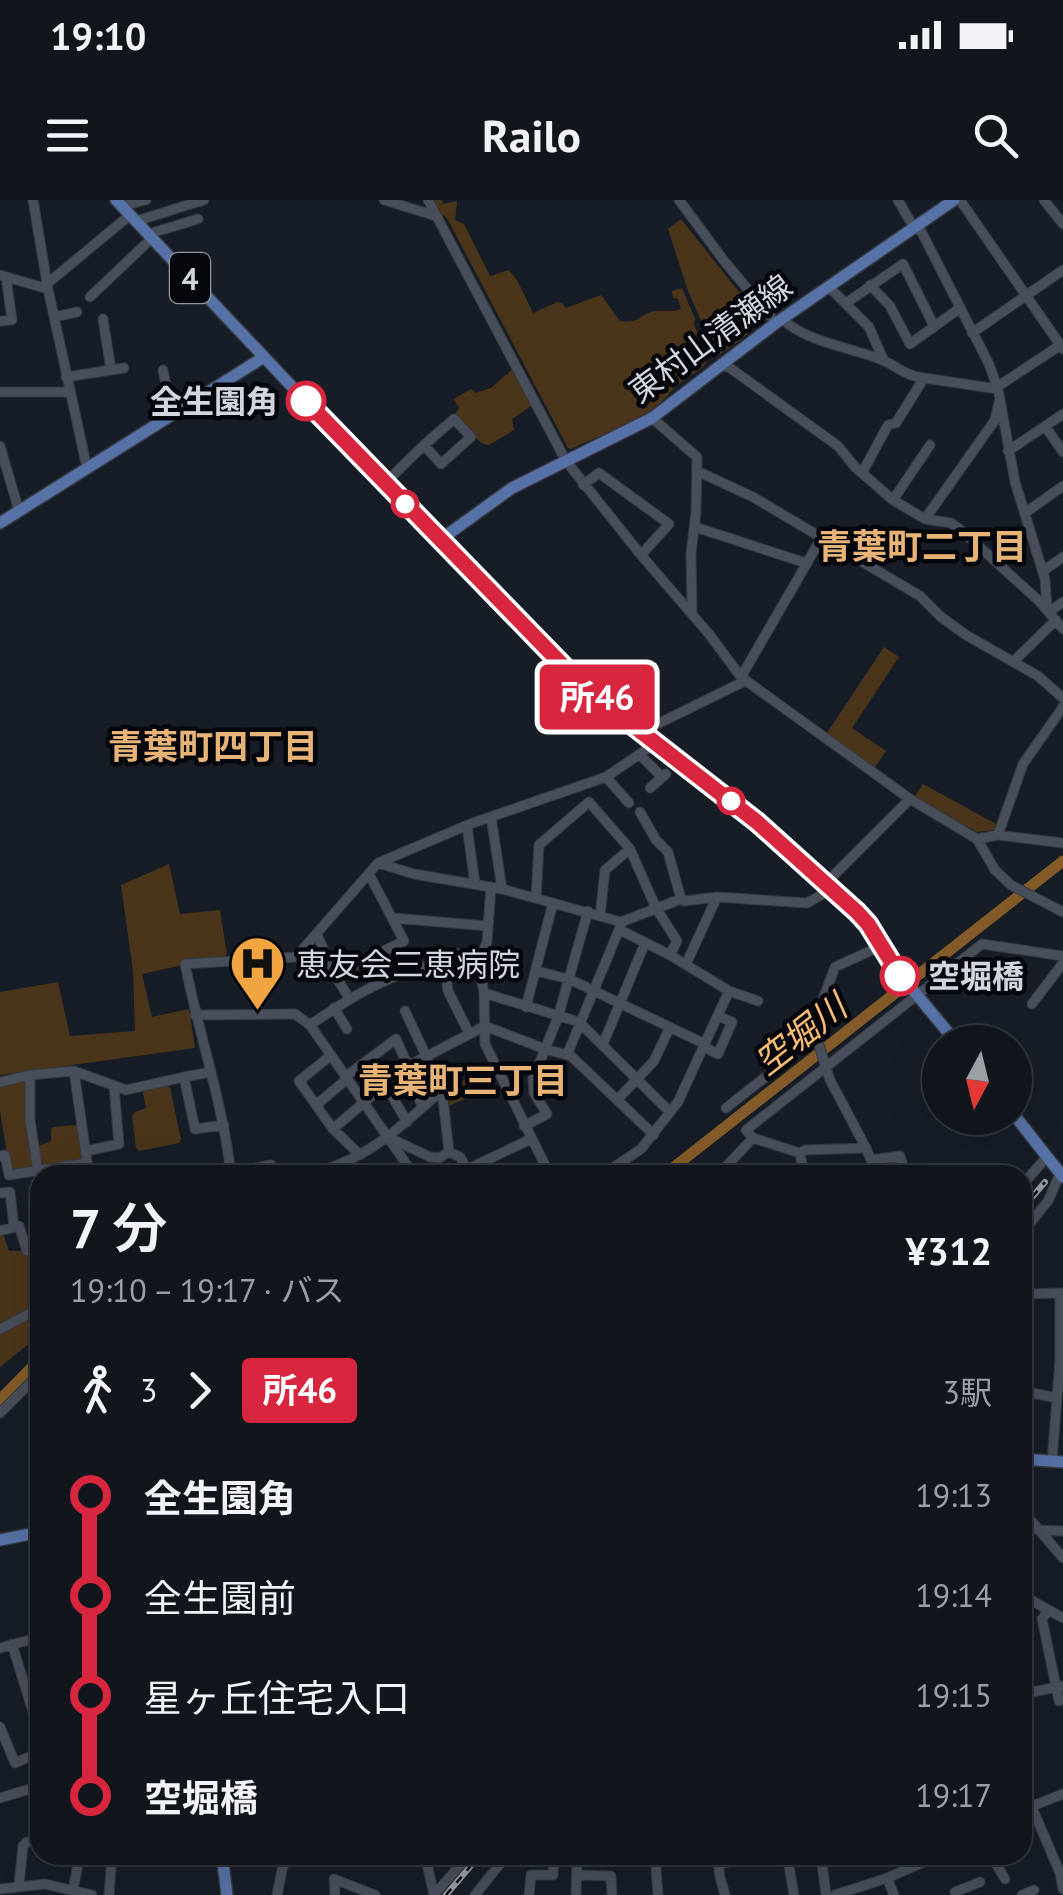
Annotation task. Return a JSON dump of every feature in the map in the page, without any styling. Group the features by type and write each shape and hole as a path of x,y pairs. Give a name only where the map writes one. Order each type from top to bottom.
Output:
{"main road":[{"name":"東村山清瀬線","path":"440,540 512,488 652,418 779,321 957,200"},
{"name":"4","path":"126,210 574,677 757,822 863,918 900,976 942,1025"},
{"path":"0,523 264,357"},
{"path":"1031,1135 1057,1166"},
{"path":"1032,1460 1057,1461"},
{"path":"0,1540 30,1534"},
{"path":"223,1865 227,1895"}],"street":[{"path":"34,200 54,317 87,468"},
{"path":"48,286 126,210 146,200"},
{"path":"126,210 204,200"},
{"path":"384,200 436,216"},
{"path":"428,200 566,461 743,679 910,799 976,839 995,870 1015,888 1063,912"},
{"path":"679,200 725,262 779,321 884,361 908,376 999,392"},
{"path":"898,200 914,228 921,231 989,364 1051,613"},
{"path":"924,519 994,420 999,392 1062,345 957,200"},
{"path":"1044,200 1063,224"},
{"path":"90,297 150,236 198,219"},
{"path":"846,303 903,264 934,326"},
{"path":"972,333 1063,270"},
{"path":"0,321 12,320 3,276 48,286"},
{"path":"870,285 890,306 910,344 960,308"},
{"path":"828,286 869,327 884,361"},
{"path":"54,317 77,312"},
{"path":"103,319 111,370"},
{"path":"720,366 730,368 838,446 862,474 893,500 924,519 951,524 962,531 1051,613 1063,629"},
{"path":"66,377 124,368"},
{"path":"163,370 172,414"},
{"path":"862,474 888,424 896,423 924,378"},
{"path":"0,392 69,392"},
{"path":"1008,451 1063,414"},
{"path":"652,418 697,457 692,614"},
{"path":"385,483 424,445 454,419 471,437 441,464 424,445"},
{"path":"1046,426 1063,452"},
{"path":"893,500 930,445"},
{"path":"1,454 20,511"},
{"path":"698,471 753,497 920,596 940,618 1038,676 1063,698"},
{"path":"583,484 599,473 669,524 641,555"},
{"path":"0,488 12,484"},
{"path":"1025,512 1063,486"},
{"path":"695,526 806,563"},
{"path":"641,732 743,679 822,537"},
{"path":"1043,571 1063,558"},
{"path":"1014,662 1063,602"},
{"path":"940,618 942,605"},
{"path":"998,836 1023,764 1063,707"},
{"path":"230,1165 186,964 296,957 378,863 467,826 606,777 656,744"},
{"path":"641,756 664,775 650,788"},
{"path":"606,777 629,803"},
{"path":"567,1055 620,926 680,900 717,896 807,903 829,886 910,799"},
{"path":"536,898 539,845 589,802 630,849 656,908 678,941 670,956"},
{"path":"640,812 668,852 680,900"},
{"path":"491,817 496,888 480,970 485,1044 545,1165"},
{"path":"467,826 476,884"},
{"path":"976,839 998,836 1063,843"},
{"path":"600,916 605,870 630,849"},
{"path":"378,863 588,911 729,991 758,1001"},
{"path":"335,976 404,941 368,874"},
{"path":"686,964 717,896"},
{"path":"526,1007 554,903"},
{"path":"524,1126 547,1114 534,1093 534,1080 558,1017 588,911"},
{"path":"392,918 488,926"},
{"path":"317,934 348,998"},
{"path":"603,1044 645,942"},
{"path":"866,1148 800,1153 753,1138 746,1130 982,944 1063,960 1032,1004"},
{"path":"726,1108 772,1072 812,1026 836,967 880,946"},
{"path":"469,1034 448,991 443,952 481,956"},
{"path":"310,1025 348,998 420,966 444,963"},
{"path":"536,971 569,979 718,1054 732,1022 718,1016"},
{"path":"617,1165 641,1149 678,1102 729,991"},
{"path":"484,993 579,1022 670,1112"},
{"path":"334,1008 347,1029"},
{"path":"405,1011 442,1090 449,1152"},
{"path":"195,1015 267,1016 276,1012 294,1014 310,1025 408,1164"},
{"path":"333,1129 406,1067 485,1026 571,1056 654,1135"},
{"path":"812,1026 825,1068 873,1165"},
{"path":"617,1100 654,1061 670,1027"},
{"path":"316,1105 396,1039 424,1107"},
{"path":"330,1056 299,1081 333,1129 360,1155"},
{"path":"0,1082 74,1070 132,1089 211,1072"},
{"path":"74,1070 87,1163 76,1165"},
{"path":"30,1075 30,1120 37,1165"},
{"path":"184,1077 195,1129 224,1125"},
{"path":"385,1084 407,1122"},
{"path":"86,1151 119,1144 114,1086"},
{"path":"340,1165 390,1138 442,1090"},
{"path":"390,1138 430,1156 439,1158 449,1152"},
{"path":"727,1165 753,1138"},
{"path":"483,1165 531,1140"},
{"path":"449,1152 460,1157 465,1165"},
{"path":"800,1153 802,1165"},
{"path":"0,1156 5,1156 9,1175 30,1173"},
{"path":"871,1160 900,1156 903,1165"},
{"path":"1032,1180 1057,1166"},
{"path":"1032,1221 1048,1201 1057,1166"},
{"path":"0,1193 10,1192 14,1227"},
{"path":"0,1231 19,1226 30,1251"},
{"path":"1032,1294 1062,1293 1057,1461"},
{"path":"0,1329 30,1313"},
{"path":"0,1414 30,1383"},
{"path":"1032,1393 1057,1398"},
{"path":"1032,1522 1063,1558"},
{"path":"1038,1530 1063,1531"},
{"path":"1032,1602 1063,1618"},
{"path":"1048,1612 1042,1619 1060,1687 1059,1701"},
{"path":"0,1648 30,1640"},
{"path":"12,1644 30,1685"},
{"path":"1032,1692 1060,1687"},
{"path":"0,1727 15,1763 30,1757"},
{"path":"0,1798 30,1789"},
{"path":"1032,1807 1063,1794"},
{"path":"1032,1818 1062,1872 1063,1890"},
{"path":"19,1886 23,1846 30,1842"},
{"path":"1050,1849 1063,1843"},
{"path":"73,1890 78,1865"},
{"path":"109,1895 111,1865"},
{"path":"277,1895 284,1865"},
{"path":"427,1865 434,1895"},
{"path":"434,1895 460,1865"},
{"path":"475,1895 500,1865"},
{"path":"529,1895 531,1875 554,1875 554,1865"},
{"path":"576,1895 578,1865"},
{"path":"656,1865 658,1895"},
{"path":"719,1865 725,1895"},
{"path":"789,1865 794,1895"},
{"path":"822,1865 826,1895"},
{"path":"835,1895 917,1865"},
{"path":"997,1865 1005,1879"},
{"path":"577,1875 611,1876 612,1895"},
{"path":"887,1878 894,1895"},
{"path":"334,1895 334,1879 375,1895"},
{"path":"956,1895 955,1892 976,1882"},
{"path":"0,1888 46,1884 92,1895"},
{"path":"1022,1895 1033,1890"}],"shaded area":[{"path":"432,200 442,200 443,204 457,201 455,220 464,224 490,276 509,270 533,313 558,302 566,308 601,295 620,321 631,321 654,311 681,309 672,291 682,288 707,361 649,412 568,448 447,218"},
{"path":"681,219 759,317 747,334 717,357 688,291 668,229"},
{"path":"513,369 534,404 512,419 514,430 489,445 481,443 455,414 459,408 454,399 471,389 475,393 491,388"},
{"path":"884,647 899,657 852,728 886,751 873,770 825,736"},
{"path":"923,784 998,825 996,830 977,832 914,798"},
{"path":"169,864 180,914 220,910 227,955 142,974 152,1017 189,1009 195,1048 0,1075 0,992 58,982 70,1036 135,1031 133,971 121,885"},
{"path":"479,1073 486,1090 446,1107 442,1090"},
{"path":"30,1078 35,1165 30,1165 30,1171 10,1173 0,1111 0,1084"},
{"path":"170,1087 181,1140 139,1151 132,1116 146,1108 145,1091"},
{"path":"53,1127 80,1127 84,1157 81,1161 41,1165 36,1147 51,1141"},
{"path":"0,1231 9,1251 27,1251 30,1259 30,1343 0,1367"}],"waterway":[{"name":"空堀川","path":"677,1165 1063,861"},
{"name":"空堀川","path":"0,1400 30,1369"}],"railway":[{"path":"1032,1197 1045,1182"},
{"path":"446,1895 472,1865"}],"bus line":[{"name":"所46","path":"306,401 574,677 784,844 857,912 900,976"}],"place":[{"name":"全生園角","path":"306,401"},
{"name":"空堀橋","path":"900,976"},
{"name":"恵友会三恵病院","path":"257,1013"}],"district":[{"name":"青葉町二丁目","path":"922,546"},
{"name":"青葉町四丁目","path":"213,746"},
{"name":"青葉町三丁目","path":"463,1080"}]}
